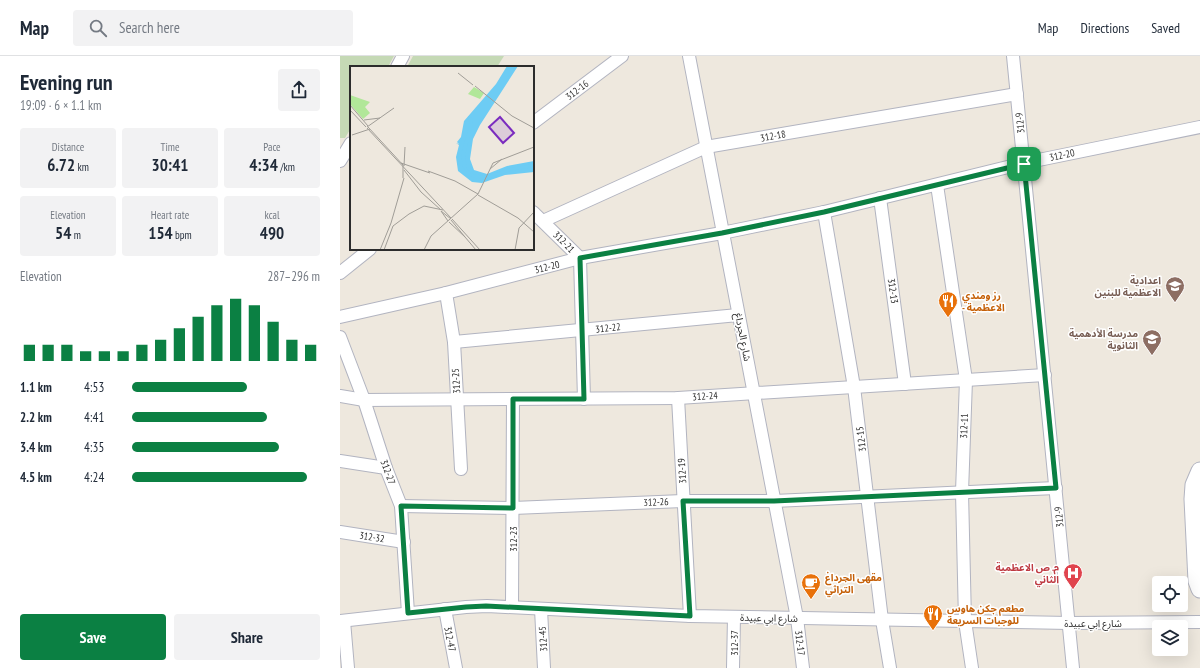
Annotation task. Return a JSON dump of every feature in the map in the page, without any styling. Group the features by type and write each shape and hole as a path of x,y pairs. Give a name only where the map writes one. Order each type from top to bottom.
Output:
{"street":[{"path":"398,66 403,56"},
{"name":"312-16","path":"534,122 622,56"},
{"name":"شارع الجرداغ","path":"689,56 797,618"},
{"name":"312-9","path":"1013,56 1073,668"},
{"name":"312-18","path":"543,222 706,147 1017,94"},
{"name":"312-20","path":"340,317 446,293 580,258 722,233 824,212 1024,164 1200,126"},
{"path":"341,157 350,144"},
{"name":"312-11","path":"937,185 966,380 962,492 965,621 972,668"},
{"name":"312-13","path":"880,198 905,384"},
{"name":"312-15","path":"824,212 854,387 882,620 890,668"},
{"name":"312-21","path":"534,213 580,258 584,399"},
{"path":"340,273 369,250"},
{"name":"312-25","path":"446,293 454,342 461,469"},
{"name":"312-22","path":"454,342 738,315"},
{"name":"312-27","path":"340,337 364,400 386,468 401,506 408,613"},
{"name":"312-24","path":"340,396 364,400 678,398 1045,375"},
{"name":"312-19","path":"678,398 690,616"},
{"name":"312-23","path":"512,607 513,399"},
{"path":"340,461 386,468"},
{"path":"1200,471 1194,485 1193,499 1197,581 1200,589"},
{"name":"312-26","path":"401,506 513,508 683,501 774,501 1056,488"},
{"name":"312-32","path":"340,532 404,542"},
{"name":"شارع ابي عبيدة","path":"342,621 480,606 734,617 1069,623 1200,622"},
{"name":"312-47","path":"445,609 456,668"},
{"name":"312-45","path":"541,609 544,668"},
{"name":"312-37","path":"734,617 734,668"},
{"name":"312-17","path":"797,618 803,668"},
{"path":"342,621 348,668"}],"green space":[{"path":"340,56 394,56 389,66 350,66 350,130 345,138 340,138"},
{"path":"413,56 504,56 498,66 408,66"}],"place":[{"name":"اعدادية الاعظمية للبنين","path":"1175,303"},
{"name":"رز ومندي - الاعظمية","path":"948,318"},
{"name":"مدرسة الأدهمية الثانوية","path":"1152,356"},
{"name":"م. ص الاعظمية الثاني","path":"1073,590"},
{"name":"مقهى الجرداغ التراثي","path":"811,600"},
{"name":"مطعم جكن هاوس للوجبات السريعة","path":"933,631"}],"route":[{"path":"1024,164 1056,488 774,501 683,501 690,616 486,606 408,613 401,506 513,508 513,399 584,399 580,258 722,233 824,212 1024,164"}]}
